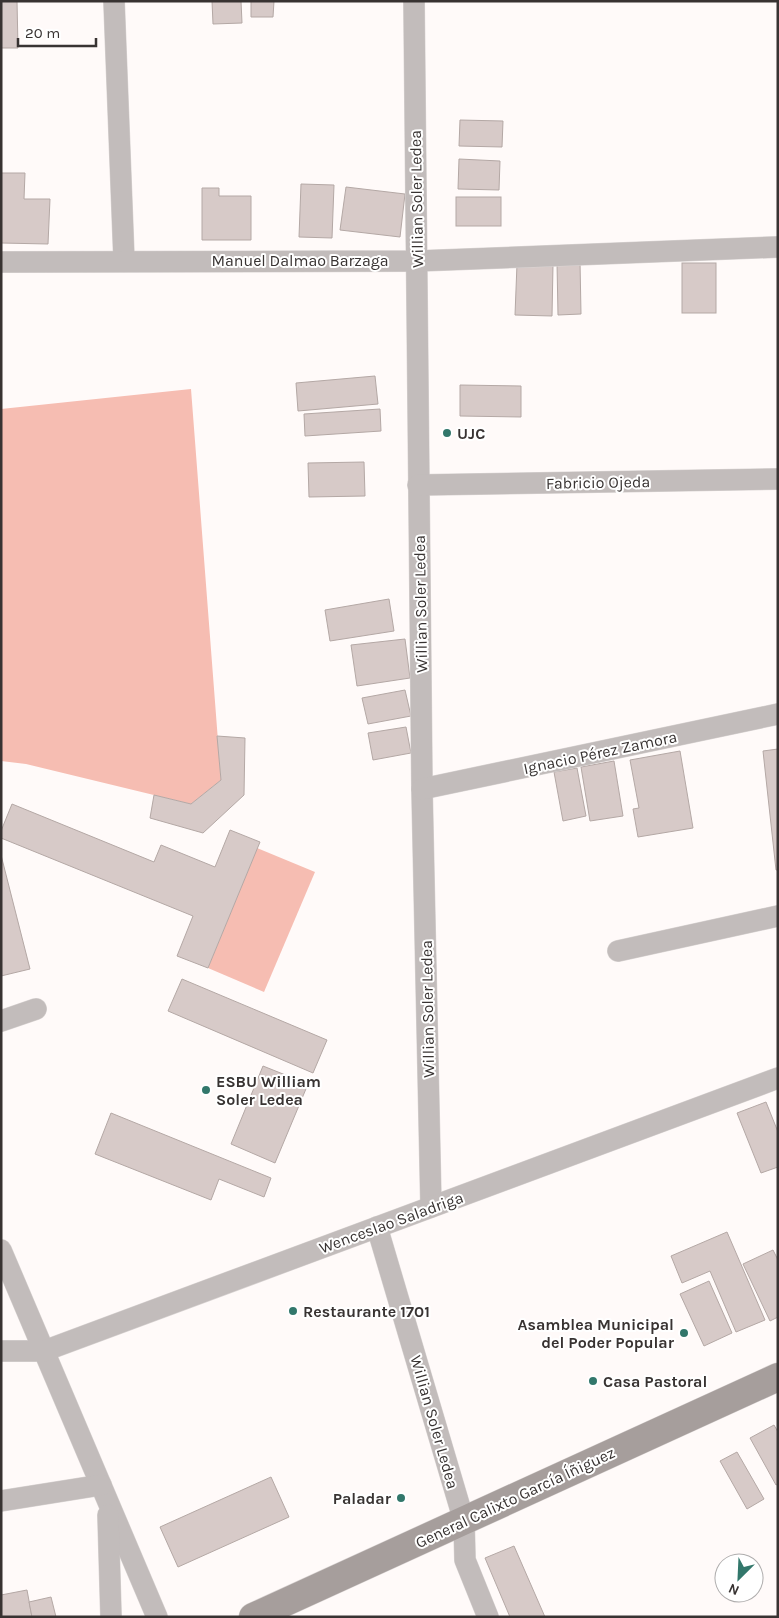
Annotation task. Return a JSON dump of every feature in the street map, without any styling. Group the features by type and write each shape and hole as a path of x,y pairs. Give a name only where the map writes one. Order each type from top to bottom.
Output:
{"main road":[{"name":"General Calixto García Íñiguez","path":"253,1617 778,1377"}],"street":[{"path":"114,1 124,260"},
{"name":"Willian Soler Ledea","path":"414,1 422,789 431,1207"},
{"name":"Manuel Dalmao Barzaga","path":"1,262 417,260 778,247"},
{"name":"Fabricio Ojeda","path":"418,486 778,479"},
{"name":"Ignacio Pérez Zamora","path":"422,789 778,714"},
{"path":"618,951 778,916"},
{"path":"1,1021 36,1009"},
{"name":"Wenceslao Saladriga","path":"1,1351 44,1351 778,1078"},
{"name":"Willian Soler Ledea","path":"377,1227 464,1521 464,1560 488,1617"},
{"path":"1,1250 157,1617"},
{"path":"1,1501 105,1493"},
{"path":"105,1493 111,1617"}],"shaded area":[{"path":"191,389 221,780 191,804 26,764 1,761 1,409"},
{"path":"257,848 315,872 264,992 208,968"}],"building":[{"path":"1,1 17,1 18,48 1,48"},
{"path":"212,1 241,1 242,23 213,24"},
{"path":"251,1 274,1 273,17 251,17"},
{"path":"460,120 503,121 502,147 459,146"},
{"path":"459,159 500,161 499,190 458,189"},
{"path":"1,173 25,173 24,199 50,199 48,244 1,243"},
{"path":"301,184 334,185 332,238 299,237"},
{"path":"346,187 405,194 400,237 340,230"},
{"path":"202,188 219,188 219,196 251,196 251,240 202,240"},
{"path":"456,197 501,197 501,226 456,226"},
{"path":"580,262 581,314 558,315 557,263"},
{"path":"682,263 716,263 716,313 682,313"},
{"path":"517,264 553,265 552,316 515,315"},
{"path":"375,376 378,404 298,411 296,383"},
{"path":"460,385 521,386 521,417 460,416"},
{"path":"380,409 381,431 305,436 304,414"},
{"path":"364,462 365,496 309,497 308,463"},
{"path":"389,599 394,631 330,641 325,610"},
{"path":"405,639 410,678 357,686 351,645"},
{"path":"405,690 411,716 368,724 362,698"},
{"path":"406,727 411,753 373,760 368,733"},
{"path":"217,736 245,738 244,795 203,833 150,818 154,795 191,804 221,780"},
{"path":"778,749 778,870 776,870 763,751"},
{"path":"680,751 693,828 638,837 633,809 639,808 630,760"},
{"path":"614,761 623,816 590,821 581,767"},
{"path":"577,768 586,816 563,821 554,772"},
{"path":"12,804 154,862 161,845 215,867 230,830 260,842 208,968 177,956 193,916 1,838 1,831"},
{"path":"1,855 30,969 1,976"},
{"path":"182,979 327,1040 313,1073 168,1011"},
{"path":"263,1066 308,1084 275,1163 231,1144"},
{"path":"766,1102 778,1132 778,1167 761,1173 737,1113"},
{"path":"111,1113 271,1178 264,1197 219,1179 211,1200 95,1154"},
{"path":"727,1232 765,1320 736,1332 710,1271 682,1283 671,1256"},
{"path":"773,1250 778,1260 778,1317 770,1321 743,1264"},
{"path":"709,1281 732,1333 704,1346 680,1294"},
{"path":"774,1425 778,1432 778,1484 776,1485 750,1438"},
{"path":"737,1452 764,1499 747,1509 720,1461"},
{"path":"271,1477 289,1517 178,1567 160,1527"},
{"path":"514,1546 545,1617 510,1617 485,1558"},
{"path":"27,1590 32,1617 1,1617 1,1595"},
{"path":"51,1597 56,1617 32,1617 29,1602"}],"place":[{"name":"UJC","path":"447,433"},
{"name":"ESBU William Soler Ledea","path":"206,1090"},
{"name":"Restaurante 1701","path":"293,1311"},
{"name":"Asamblea Municipal del Poder Popular","path":"684,1333"},
{"name":"Casa Pastoral","path":"593,1381"},
{"name":"Paladar","path":"401,1498"}]}
